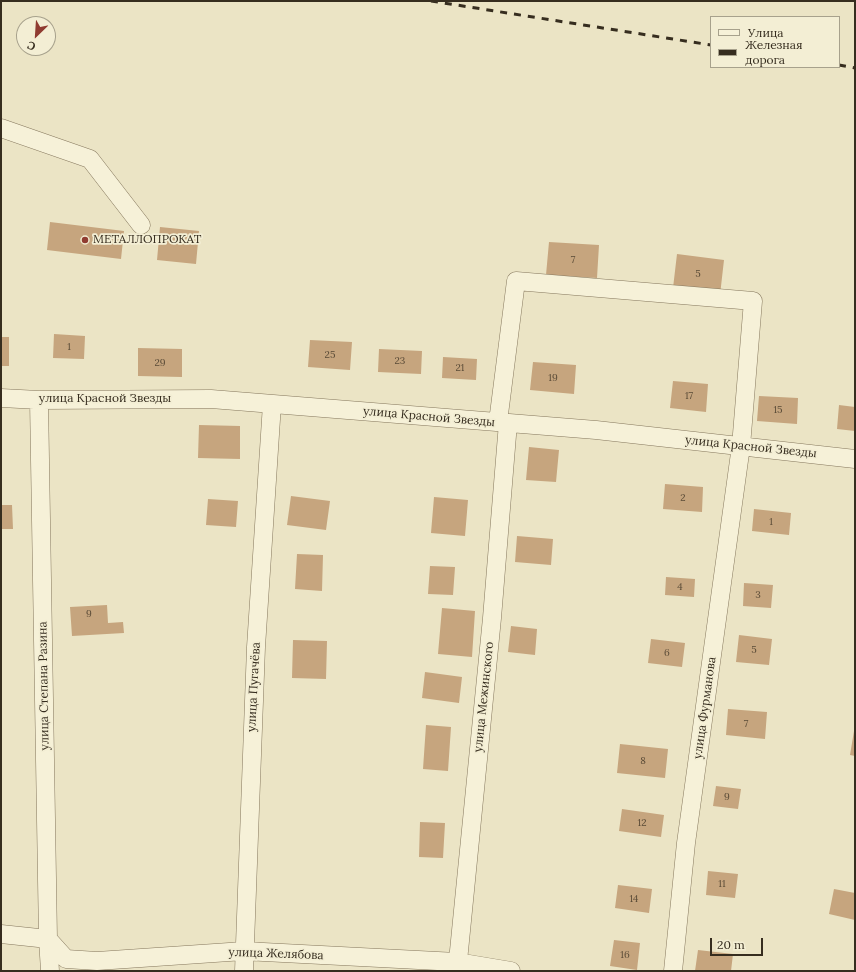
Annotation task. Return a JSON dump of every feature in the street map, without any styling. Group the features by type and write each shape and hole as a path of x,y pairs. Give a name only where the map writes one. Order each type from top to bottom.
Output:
{"street":[{"path":"1,128 90,159 141,225"},
{"name":"улица Межинского","path":"457,967 492,618 503,423 516,281 753,301 741,446"},
{"name":"улица Красной Звезды","path":"1,398 39,400 211,399 596,430 855,459"},
{"name":"улица Степана Разина","path":"39,400 48,939 50,971"},
{"name":"улица Пугачёва","path":"244,971 256,647 272,404"},
{"name":"улица Фурманова","path":"673,971 686,843 741,446"},
{"path":"1,934 48,939"},
{"name":"улица Желябова","path":"48,939 66,959 97,961 244,951 511,971"}],"building":[{"name":"МЕТАЛЛОПРОКАТ","path":"50,222 124,231 121,259 47,250"},
{"path":"160,227 199,231 196,264 157,260"},
{"path":"549,242 599,245 597,278 546,275"},
{"path":"677,254 724,260 720,295 673,288"},
{"path":"54,334 85,336 84,359 53,358"},
{"path":"1,337 9,337 9,366 1,366"},
{"path":"310,340 352,342 350,370 308,367"},
{"path":"138,348 182,349 182,377 138,376"},
{"path":"379,349 422,351 421,374 378,372"},
{"path":"443,357 477,359 476,380 442,378"},
{"path":"533,362 576,365 574,394 530,390"},
{"path":"673,381 708,384 706,412 670,408"},
{"path":"759,396 798,398 797,424 757,421"},
{"path":"839,405 855,407 855,431 837,429"},
{"path":"199,425 240,426 240,459 198,458"},
{"path":"529,447 559,450 556,482 526,480"},
{"path":"665,484 703,487 702,512 663,509"},
{"path":"291,496 330,501 326,530 287,525"},
{"path":"434,497 468,500 465,536 431,533"},
{"path":"208,499 238,501 236,527 206,525"},
{"path":"1,505 12,505 13,529 1,529"},
{"path":"754,509 791,513 789,535 752,531"},
{"path":"517,536 553,539 551,565 515,562"},
{"path":"297,554 323,555 322,591 295,589"},
{"path":"430,566 455,567 453,595 428,594"},
{"path":"666,577 695,579 694,597 665,595"},
{"path":"744,583 773,585 771,608 743,606"},
{"path":"107,605 108,623 123,622 124,633 72,636 70,607"},
{"path":"442,608 475,611 472,657 438,654"},
{"path":"511,626 537,629 535,655 508,652"},
{"path":"739,635 772,639 769,665 736,662"},
{"path":"651,639 685,643 682,667 648,663"},
{"path":"293,640 327,641 326,679 292,678"},
{"path":"425,672 462,677 459,703 422,698"},
{"path":"728,709 767,712 765,739 726,735"},
{"path":"426,725 451,727 448,771 423,769"},
{"path":"855,731 855,756 850,755"},
{"path":"620,744 668,749 665,778 617,773"},
{"path":"716,786 741,789 738,809 713,806"},
{"path":"622,809 664,815 661,837 619,831"},
{"path":"420,822 445,823 443,858 419,857"},
{"path":"708,871 738,874 735,898 706,895"},
{"path":"618,885 652,889 649,913 615,908"},
{"path":"834,889 855,893 855,920 829,914"},
{"path":"614,940 640,943 637,970 610,966"},
{"path":"698,950 733,954 731,971 695,971"}],"railway":[{"path":"431,1 710,45"},
{"path":"840,65 855,68"}],"place":[{"name":"МЕТАЛЛОПРОКАТ","path":"85,240"}]}
